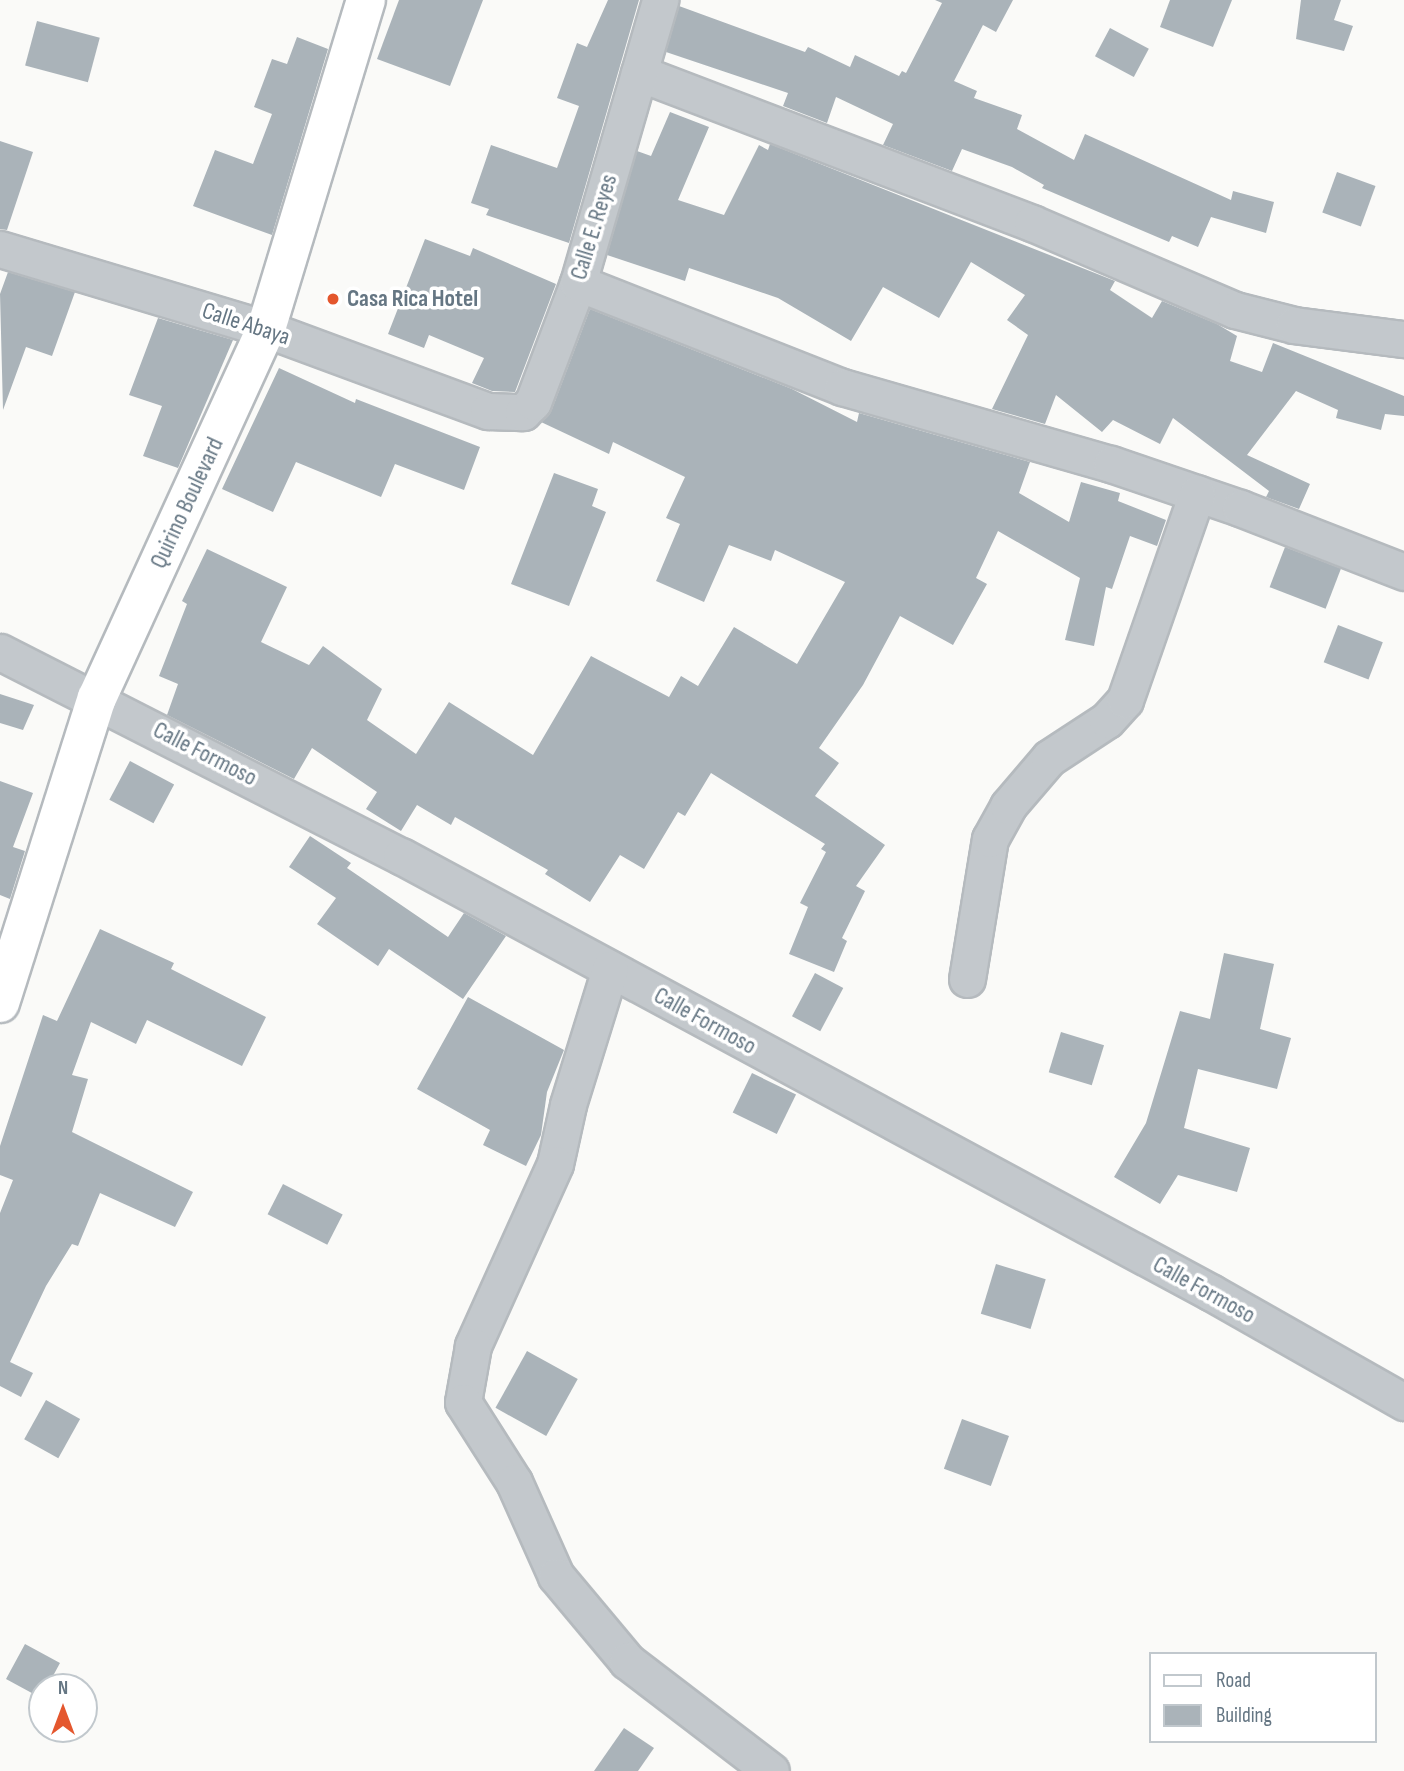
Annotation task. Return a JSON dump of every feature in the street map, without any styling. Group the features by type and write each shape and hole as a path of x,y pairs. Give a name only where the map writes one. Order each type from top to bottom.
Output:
{"main road":[{"name":"Quirino Boulevard","path":"0,1003 97,698 266,329 366,0"}],"street":[{"name":"Calle E. Reyes","path":"488,411 515,413 529,408 578,283 660,0"},
{"path":"639,73 1032,223 1235,310 1294,325 1404,339"},
{"name":"Calle Abaya","path":"0,249 266,329 488,411"},
{"path":"578,283 842,387 1197,493 1404,572"},
{"path":"967,979 990,839 1008,806 1049,758 1107,720 1125,700 1197,493"},
{"name":"Calle Formoso","path":"0,652 97,698 610,969 1212,1293 1404,1402"},
{"path":"610,969 555,1164 473,1346 463,1402 514,1482 556,1576 627,1661 771,1771"}],"building":[{"path":"399,0 483,0 450,86 377,59"},
{"path":"608,0 639,0 569,243 486,215 489,209 471,203 491,145 557,168 579,106 557,98 577,43 587,47"},
{"path":"935,0 1013,0 996,32 983,25 954,81 977,91 974,98 1022,115 1017,129 1074,160 1085,134 1231,200 1233,191 1274,202 1266,233 1211,217 1198,247 1172,236 1169,242 1042,188 1044,185 1012,167 962,149 952,171 883,145 893,124 836,97 827,123 783,106 788,93 666,52 679,6 805,52 808,47 850,67 855,55 899,76 902,71 906,73 942,3"},
{"path":"1170,0 1232,0 1213,47 1160,27"},
{"path":"1301,0 1341,0 1334,20 1353,26 1344,51 1296,39"},
{"path":"37,21 100,38 88,82 25,65"},
{"path":"1110,28 1149,49 1134,77 1095,56"},
{"path":"297,37 328,49 272,235 193,206 215,150 253,164 272,114 254,107 272,59 287,64"},
{"path":"670,112 709,127 678,200 724,215 759,145 768,150 770,144 1115,281 1110,290 1152,318 1162,301 1217,324 1237,336 1230,361 1262,372 1273,343 1404,396 1404,416 1385,414 1381,430 1336,418 1338,410 1296,391 1247,455 1310,484 1299,509 1266,497 1269,491 1173,418 1160,444 1113,420 1102,432 1056,395 1045,424 992,409 1028,335 1007,320 1025,295 971,262 939,318 883,287 851,341 778,298 689,268 685,281 607,255 637,151 651,156"},
{"path":"0,141 33,152 7,230 0,229"},
{"path":"1337,172 1376,186 1361,226 1322,212"},
{"path":"425,239 470,256 473,248 556,284 515,392 492,391 472,383 484,358 429,335 424,348 388,334"},
{"path":"8,272 75,292 52,356 26,347 3,410 0,294"},
{"path":"590,309 792,389 857,422 859,413 1030,462 1019,493 1069,522 1081,482 1120,493 1118,501 1166,520 1157,546 1130,536 1112,589 1106,587 1094,646 1065,640 1080,578 998,531 976,578 987,584 953,645 900,616 863,685 819,748 839,763 815,796 885,845 856,886 865,891 842,938 847,941 834,972 789,954 808,907 800,903 826,852 821,849 825,844 711,773 685,816 678,812 644,869 620,855 590,902 545,874 548,870 455,817 451,825 417,805 401,831 366,809 377,792 312,748 294,779 167,715 178,684 159,676 187,604 182,601 207,549 287,587 261,642 309,665 323,646 382,689 367,720 416,754 449,702 533,755 591,656 669,697 681,676 698,686 734,627 797,664 845,582 775,550 771,561 729,545 704,602 656,581 680,524 666,518 685,477 613,442 609,454 541,422 552,409"},
{"path":"158,318 233,340 178,468 143,456 162,406 129,395"},
{"path":"279,368 355,403 356,399 480,447 464,490 395,464 381,497 296,462 273,512 222,489"},
{"path":"554,473 598,489 592,506 606,512 569,606 511,584"},
{"path":"1285,547 1341,569 1326,609 1270,587"},
{"path":"1338,625 1383,642 1368,680 1324,662"},
{"path":"0,694 34,705 23,730 0,723"},
{"path":"130,761 174,784 153,823 109,800"},
{"path":"0,781 33,793 13,847 25,851 10,899 0,895"},
{"path":"310,836 351,863 347,868 448,937 464,913 506,936 463,999 389,949 378,966 317,924 336,898 289,867"},
{"path":"100,929 174,963 171,969 266,1017 242,1066 147,1020 136,1044 91,1022 72,1075 88,1079 72,1132 193,1192 175,1227 100,1193 78,1246 72,1244 46,1286 10,1362 33,1373 21,1397 0,1386 0,1213 13,1180 0,1175 0,1146 43,1015 57,1021"},
{"path":"1224,953 1274,964 1260,1029 1291,1038 1277,1089 1198,1069 1184,1128 1250,1148 1237,1192 1178,1175 1160,1204 1114,1177 1146,1123 1180,1011 1210,1019"},
{"path":"815,973 843,988 820,1031 792,1016"},
{"path":"468,997 564,1050 547,1092 541,1135 526,1166 483,1145 490,1130 417,1089"},
{"path":"1061,1032 1104,1045 1092,1085 1049,1072"},
{"path":"752,1073 796,1094 777,1134 733,1113"},
{"path":"283,1184 343,1214 327,1245 268,1214"},
{"path":"996,1264 1046,1279 1031,1329 981,1314"},
{"path":"527,1351 578,1379 546,1436 495,1408"},
{"path":"46,1400 80,1419 58,1458 24,1439"},
{"path":"962,1419 1009,1436 991,1486 944,1469"},
{"path":"25,1644 60,1663 55,1673 28,1673 28,1691 6,1679"},
{"path":"624,1728 654,1748 638,1771 594,1771"}],"place":[{"name":"Casa Rica Hotel","path":"333,299"}]}
